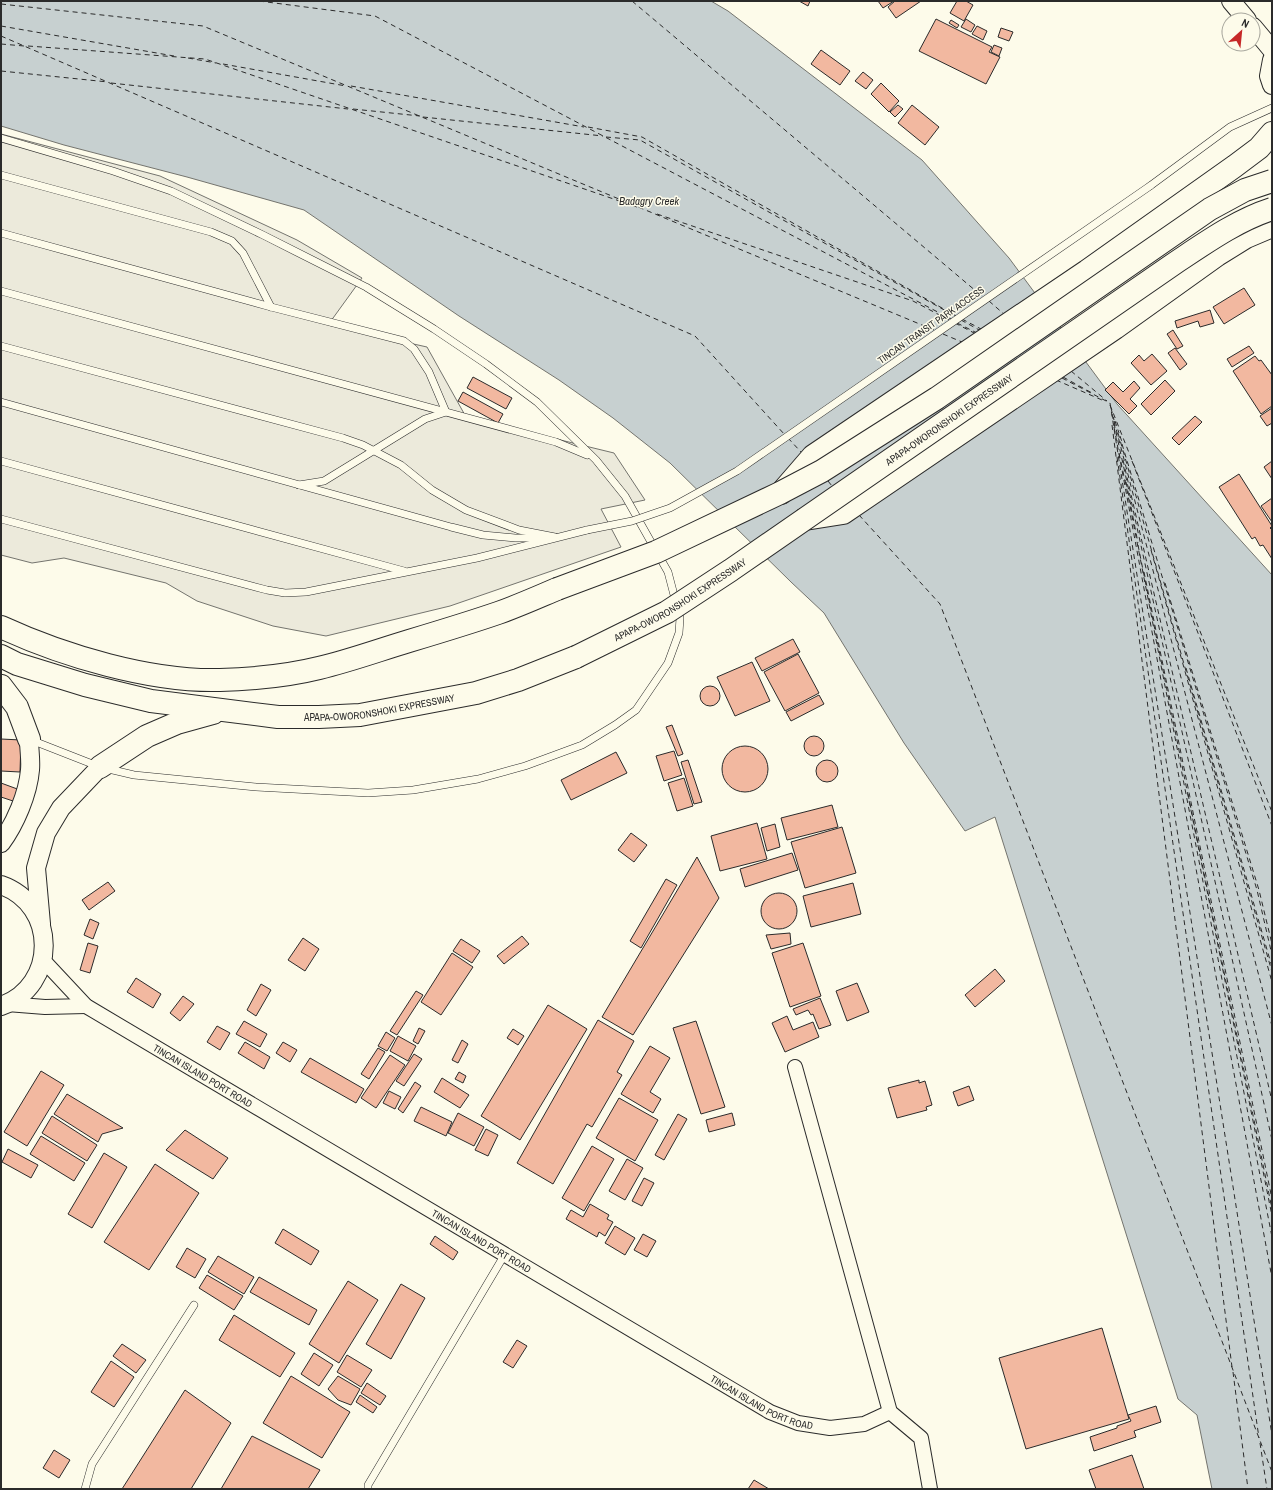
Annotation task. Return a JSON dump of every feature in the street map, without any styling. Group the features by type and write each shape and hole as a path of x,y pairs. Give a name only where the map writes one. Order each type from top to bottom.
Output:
{"highway":[{"path":"780,493 813,456 1087,271 1235,166 1259,148 1272,133"},
{"path":"1,627 19,636 77,656 126,670 168,677 219,680 269,678 319,668 499,613 557,589 656,552 780,493 822,471 937,398 1210,209 1245,190 1272,181"},
{"name":"APAPA-OWORONSHOKI EXPRESSWAY","path":"1,656 17,664 85,685 151,701 278,717 360,715 476,693 518,680 576,657 666,612 805,520 1203,245 1254,215 1272,209"},
{"path":"805,520 843,513 1115,328 1217,256 1246,237 1272,226"},
{"path":"1,686 17,707 29,739"},
{"path":"100,766 147,736 177,723 220,710"}],"street":[{"path":"1231,1 1240,12"},
{"path":"1261,37 1272,50"},
{"path":"1272,60 1269,76 1272,85"},
{"path":"1,843 9,833 23,799 30,771 29,739"},
{"path":"40,924 36,868 46,833 61,808 100,766"},
{"path":"1,884 18,893 35,912 44,935 45,948 43,960 34,981 26,991 4,1005"},
{"name":"TINCAN ISLAND PORT ROAD","path":"43,960 86,1006 770,1412 798,1423 830,1428 864,1424 890,1412"},
{"path":"4,1005 45,1007 86,1006"},
{"path":"794,1067 890,1412 921,1438 930,1489"}],"lane":[{"name":"TINCAN TRANSIT PARK ACCESS","path":"558,537 632,522 670,508 737,471 1150,186 1230,127 1272,108"},
{"path":"1,138 113,171 171,191 366,287 434,329 486,364 531,398 568,432 596,460 625,496 668,572 680,618 679,633 668,664 636,710 609,729 582,745 525,766 478,779 413,790 368,793 248,786 134,775 100,766 29,739"},
{"path":"1,175 211,232 232,241 243,253 271,308"},
{"path":"1,233 271,308 404,342 414,349 429,372 446,412"},
{"path":"1,292 556,442 583,452 596,460"},
{"path":"1,346 343,438 374,451 401,465 432,490 466,510 519,530 558,537"},
{"path":"1,402 483,535 515,538 558,537"},
{"path":"299,485 324,481 425,419 446,412"},
{"path":"1,460 406,571"},
{"path":"1,519 267,590 285,593 306,592 477,558 558,537"},
{"path":"368,1489 368,1485 505,1254"},
{"path":"85,1489 92,1464 194,1305"}],"shaded area":[{"path":"1,134 160,176 297,240 362,278 328,325 427,347 466,417 614,453 645,500 601,509 621,547 450,606 326,636 273,626 197,601 166,583 64,558 32,563 1,555"}],"water":[{"name":"Badagry Creek","path":"1,1 711,1 728,11 922,160 1009,258 1117,404 1272,575 1272,1489 1212,1489 1197,1415 1178,1399 995,817 965,831 904,743 824,613 670,463 613,418 559,380 459,316 304,210 187,177 64,145 1,126"}],"building":[{"path":"799,1 810,1 808,6"},
{"path":"878,1 894,1 883,8"},
{"path":"895,1 921,1 896,18 888,7"},
{"path":"957,1 966,1 973,5 964,21 950,13"},
{"path":"936,19 992,47 989,52 1000,57 986,84 919,51"},
{"path":"966,19 975,25 971,32 961,27"},
{"path":"951,20 959,25 957,28 949,23"},
{"path":"977,26 987,31 983,40 972,34"},
{"path":"1001,28 1013,32 1009,41 998,37"},
{"path":"994,45 1002,48 999,56 991,52"},
{"path":"821,50 850,71 840,85 811,64"},
{"path":"863,72 873,80 866,89 855,81"},
{"path":"881,83 899,101 889,112 871,94"},
{"path":"898,105 903,109 895,117 890,112"},
{"path":"912,105 939,127 925,145 898,123"},
{"path":"1244,288 1255,305 1224,324 1213,307"},
{"path":"1210,310 1214,323 1200,327 1198,321 1177,328 1175,321"},
{"path":"1173,330 1183,346 1177,349 1167,334"},
{"path":"1249,346 1254,353 1232,367 1227,359"},
{"path":"1175,348 1187,364 1180,370 1168,353"},
{"path":"1152,354 1167,371 1151,385 1131,363 1139,355 1144,361"},
{"path":"1255,356 1259,361 1261,360 1272,375 1272,406 1261,414 1233,371"},
{"path":"473,377 512,398 506,409 467,388"},
{"path":"1165,380 1175,391 1151,415 1141,404"},
{"path":"1134,381 1140,388 1130,399 1137,406 1129,414 1105,390 1113,382 1123,392"},
{"path":"463,392 503,414 498,423 458,401"},
{"path":"1272,408 1272,423 1267,426 1260,416"},
{"path":"1195,416 1202,422 1179,445 1172,438"},
{"path":"1272,461 1272,479 1264,467"},
{"path":"1239,474 1272,526 1270,528 1272,530 1272,559 1263,545 1260,546 1255,537 1252,539 1219,487"},
{"path":"1272,498 1272,522 1261,506"},
{"path":"793,639 800,652 762,671 755,658"},
{"path":"798,654 819,693 785,711 764,672"},
{"path":"752,662 770,701 735,716 717,677"},
{"path":"710,686 717,689 720,696 717,703 710,706 703,703 700,696 703,689"},
{"path":"819,695 824,704 791,721 786,712"},
{"path":"672,725 683,754 678,756 666,727"},
{"path":"810,736 818,736 824,742 824,750 818,756 810,756 804,750 804,742"},
{"path":"1,739 21,740 20,772 1,771"},
{"path":"750,746 754,747 764,756 767,760 767,778 758,788 750,792 740,792 732,788 723,778 722,764 726,756 736,747"},
{"path":"674,751 682,775 664,781 656,756"},
{"path":"616,752 627,773 571,800 561,780"},
{"path":"688,760 702,802 694,804 681,762"},
{"path":"827,760 835,763 838,771 835,779 827,782 819,779 816,771 819,763"},
{"path":"684,778 693,806 677,811 668,783"},
{"path":"1,783 20,790 16,802 1,797"},
{"path":"832,805 838,827 787,840 781,818"},
{"path":"757,823 767,859 720,871 711,836"},
{"path":"775,824 780,847 767,851 761,828"},
{"path":"842,827 856,873 805,888 791,842"},
{"path":"631,833 647,845 634,862 618,850"},
{"path":"792,853 798,870 745,887 740,869"},
{"path":"697,857 719,898 633,1035 602,1017"},
{"path":"666,879 677,885 641,948 630,941"},
{"path":"108,882 115,891 89,910 82,900"},
{"path":"853,883 861,914 811,927 803,896"},
{"path":"783,893 792,898 796,904 796,918 792,924 783,929 775,929 766,924 762,918 761,907 766,898 772,894"},
{"path":"90,919 99,923 93,939 84,935"},
{"path":"790,933 791,944 771,949 766,935"},
{"path":"522,936 529,944 504,964 497,956"},
{"path":"303,938 319,949 305,971 288,960"},
{"path":"461,939 480,951 472,963 453,951"},
{"path":"88,943 98,946 90,973 80,970"},
{"path":"803,943 821,996 790,1007 772,953"},
{"path":"452,953 473,967 441,1015 421,1002"},
{"path":"995,969 1005,981 975,1007 965,995"},
{"path":"136,978 161,994 153,1008 127,992"},
{"path":"857,983 869,1012 847,1021 836,991"},
{"path":"261,984 271,990 256,1016 247,1010"},
{"path":"416,991 423,995 397,1035 390,1031"},
{"path":"183,996 194,1004 180,1021 170,1013"},
{"path":"820,998 831,1025 819,1029 813,1014 811,1015 808,1010 796,1015 793,1009"},
{"path":"548,1005 587,1029 520,1140 481,1116"},
{"path":"787,1016 793,1030 813,1022 819,1037 785,1052 772,1023"},
{"path":"598,1020 634,1041 617,1072 622,1075 592,1127 587,1124 553,1184 517,1163"},
{"path":"244,1021 267,1034 260,1047 236,1034"},
{"path":"696,1021 725,1107 701,1114 673,1028"},
{"path":"217,1026 230,1033 220,1050 207,1042"},
{"path":"419,1028 425,1031 418,1044 413,1041"},
{"path":"513,1029 524,1036 518,1045 507,1038"},
{"path":"386,1032 395,1038 387,1051 378,1046"},
{"path":"398,1036 416,1046 408,1061 390,1051"},
{"path":"462,1040 468,1044 458,1063 452,1060"},
{"path":"245,1042 270,1057 264,1069 238,1053"},
{"path":"283,1042 297,1050 290,1062 276,1053"},
{"path":"650,1046 670,1058 650,1092 661,1099 653,1113 621,1094"},
{"path":"378,1048 385,1052 369,1079 361,1074"},
{"path":"414,1054 422,1059 404,1086 396,1081"},
{"path":"390,1055 405,1065 376,1108 361,1098"},
{"path":"310,1058 364,1089 356,1103 301,1072"},
{"path":"41,1071 64,1085 27,1146 4,1132"},
{"path":"459,1072 466,1076 463,1083 455,1079"},
{"path":"442,1078 469,1095 460,1108 434,1092"},
{"path":"919,1080 919,1083 925,1081 932,1105 926,1107 927,1110 897,1118 888,1088"},
{"path":"415,1082 421,1086 403,1113 398,1109"},
{"path":"969,1086 974,1100 958,1106 953,1092"},
{"path":"389,1091 401,1097 395,1109 383,1103"},
{"path":"67,1094 123,1128 102,1134 98,1142 54,1114"},
{"path":"619,1098 658,1120 635,1161 596,1138"},
{"path":"421,1107 452,1122 446,1136 414,1121"},
{"path":"458,1113 484,1127 474,1146 448,1133"},
{"path":"732,1113 735,1125 709,1132 706,1120"},
{"path":"678,1114 687,1119 664,1160 655,1155"},
{"path":"52,1116 97,1145 87,1161 42,1133"},
{"path":"486,1129 498,1135 488,1156 475,1150"},
{"path":"185,1130 228,1158 213,1179 166,1150"},
{"path":"41,1136 85,1163 74,1181 30,1154"},
{"path":"592,1146 614,1159 584,1211 562,1198"},
{"path":"8,1149 38,1165 31,1178 2,1162"},
{"path":"104,1153 127,1167 92,1228 68,1214"},
{"path":"627,1159 643,1168 625,1200 609,1191"},
{"path":"155,1164 199,1193 149,1270 104,1242"},
{"path":"644,1178 654,1183 642,1206 632,1201"},
{"path":"590,1204 609,1215 607,1219 613,1222 605,1236 599,1232 597,1237 566,1219 571,1210 583,1217"},
{"path":"615,1226 635,1238 625,1255 605,1243"},
{"path":"283,1229 319,1251 311,1265 275,1243"},
{"path":"643,1234 656,1241 647,1257 634,1250"},
{"path":"435,1236 458,1252 453,1260 430,1244"},
{"path":"187,1248 206,1259 195,1278 176,1267"},
{"path":"218,1256 254,1277 244,1294 208,1272"},
{"path":"207,1275 243,1296 234,1310 199,1288"},
{"path":"259,1277 317,1310 309,1325 250,1292"},
{"path":"348,1281 378,1300 339,1363 309,1344"},
{"path":"401,1284 425,1298 391,1359 366,1344"},
{"path":"234,1315 295,1353 280,1377 219,1340"},
{"path":"1102,1328 1129,1419 1026,1449 999,1358"},
{"path":"517,1340 527,1346 513,1368 503,1362"},
{"path":"122,1344 146,1360 136,1373 113,1356"},
{"path":"314,1353 333,1365 319,1386 301,1374"},
{"path":"347,1355 372,1370 361,1387 337,1372"},
{"path":"111,1361 134,1377 114,1407 91,1392"},
{"path":"291,1376 350,1412 322,1458 263,1423"},
{"path":"338,1376 360,1389 351,1405 338,1400 328,1389"},
{"path":"367,1383 386,1396 380,1405 361,1393"},
{"path":"185,1390 231,1423 191,1489 122,1489"},
{"path":"360,1395 377,1407 373,1413 356,1402"},
{"path":"1156,1406 1161,1422 1134,1431 1136,1437 1094,1451 1090,1437 1117,1428 1117,1426 1131,1421 1128,1415"},
{"path":"252,1436 320,1470 308,1489 221,1489"},
{"path":"54,1450 70,1460 59,1478 43,1468"},
{"path":"1132,1455 1144,1489 1096,1489 1089,1470"},
{"path":"754,1480 769,1489 748,1489"}],"ferry route":[{"path":"259,1 375,16 951,319"},
{"path":"632,1 983,297"},
{"path":"1,4 203,26 934,330"},
{"path":"1,26 174,56"},
{"path":"1,36 695,336 785,435"},
{"path":"1,44 24,46"},
{"path":"28,46 205,59 637,207"},
{"path":"188,58 216,63"},
{"path":"223,64 346,86"},
{"path":"1,71 108,82"},
{"path":"111,83 348,109"},
{"path":"351,86 584,127"},
{"path":"353,109 420,116"},
{"path":"423,117 603,136"},
{"path":"588,127 642,137 956,316"},
{"path":"606,137 640,140 955,316"},
{"path":"657,214 913,301 949,320"},
{"path":"989,301 1005,315"},
{"path":"962,319 981,329"},
{"path":"961,320 981,331"},
{"path":"955,323 976,334"},
{"path":"957,323 977,333"},
{"path":"943,334 962,342"},
{"path":"1071,371 1107,401"},
{"path":"1063,377 1092,393"},
{"path":"1062,378 1110,403 1272,1435"},
{"path":"1056,380 1102,400"},
{"path":"1110,405 1272,812"},
{"path":"1111,408 1114,420"},
{"path":"1112,414 1272,1140"},
{"path":"1114,421 1272,1026"},
{"path":"1115,421 1119,433"},
{"path":"1112,425 1232,1367"},
{"path":"1114,427 1272,1278"},
{"path":"1118,433 1272,972"},
{"path":"1120,436 1122,442"},
{"path":"788,438 801,452"},
{"path":"1122,444 1257,890 1272,955"},
{"path":"1119,453 1125,481"},
{"path":"1117,457 1259,1438"},
{"path":"1123,460 1272,1101"},
{"path":"1132,461 1272,826"},
{"path":"1125,480 1272,1237"},
{"path":"828,481 832,486"},
{"path":"1126,482 1131,506"},
{"path":"1131,507 1138,543"},
{"path":"859,515 940,604 1272,1472"},
{"path":"1138,545 1272,1216"},
{"path":"1151,550 1272,982"},
{"path":"1144,572 1272,1199"},
{"path":"1165,583 1259,890 1272,944"},
{"path":"1186,668 1272,967"},
{"path":"1188,794 1272,1209"},
{"path":"1233,1372 1248,1489"},
{"path":"1260,1443 1267,1489"}]}
